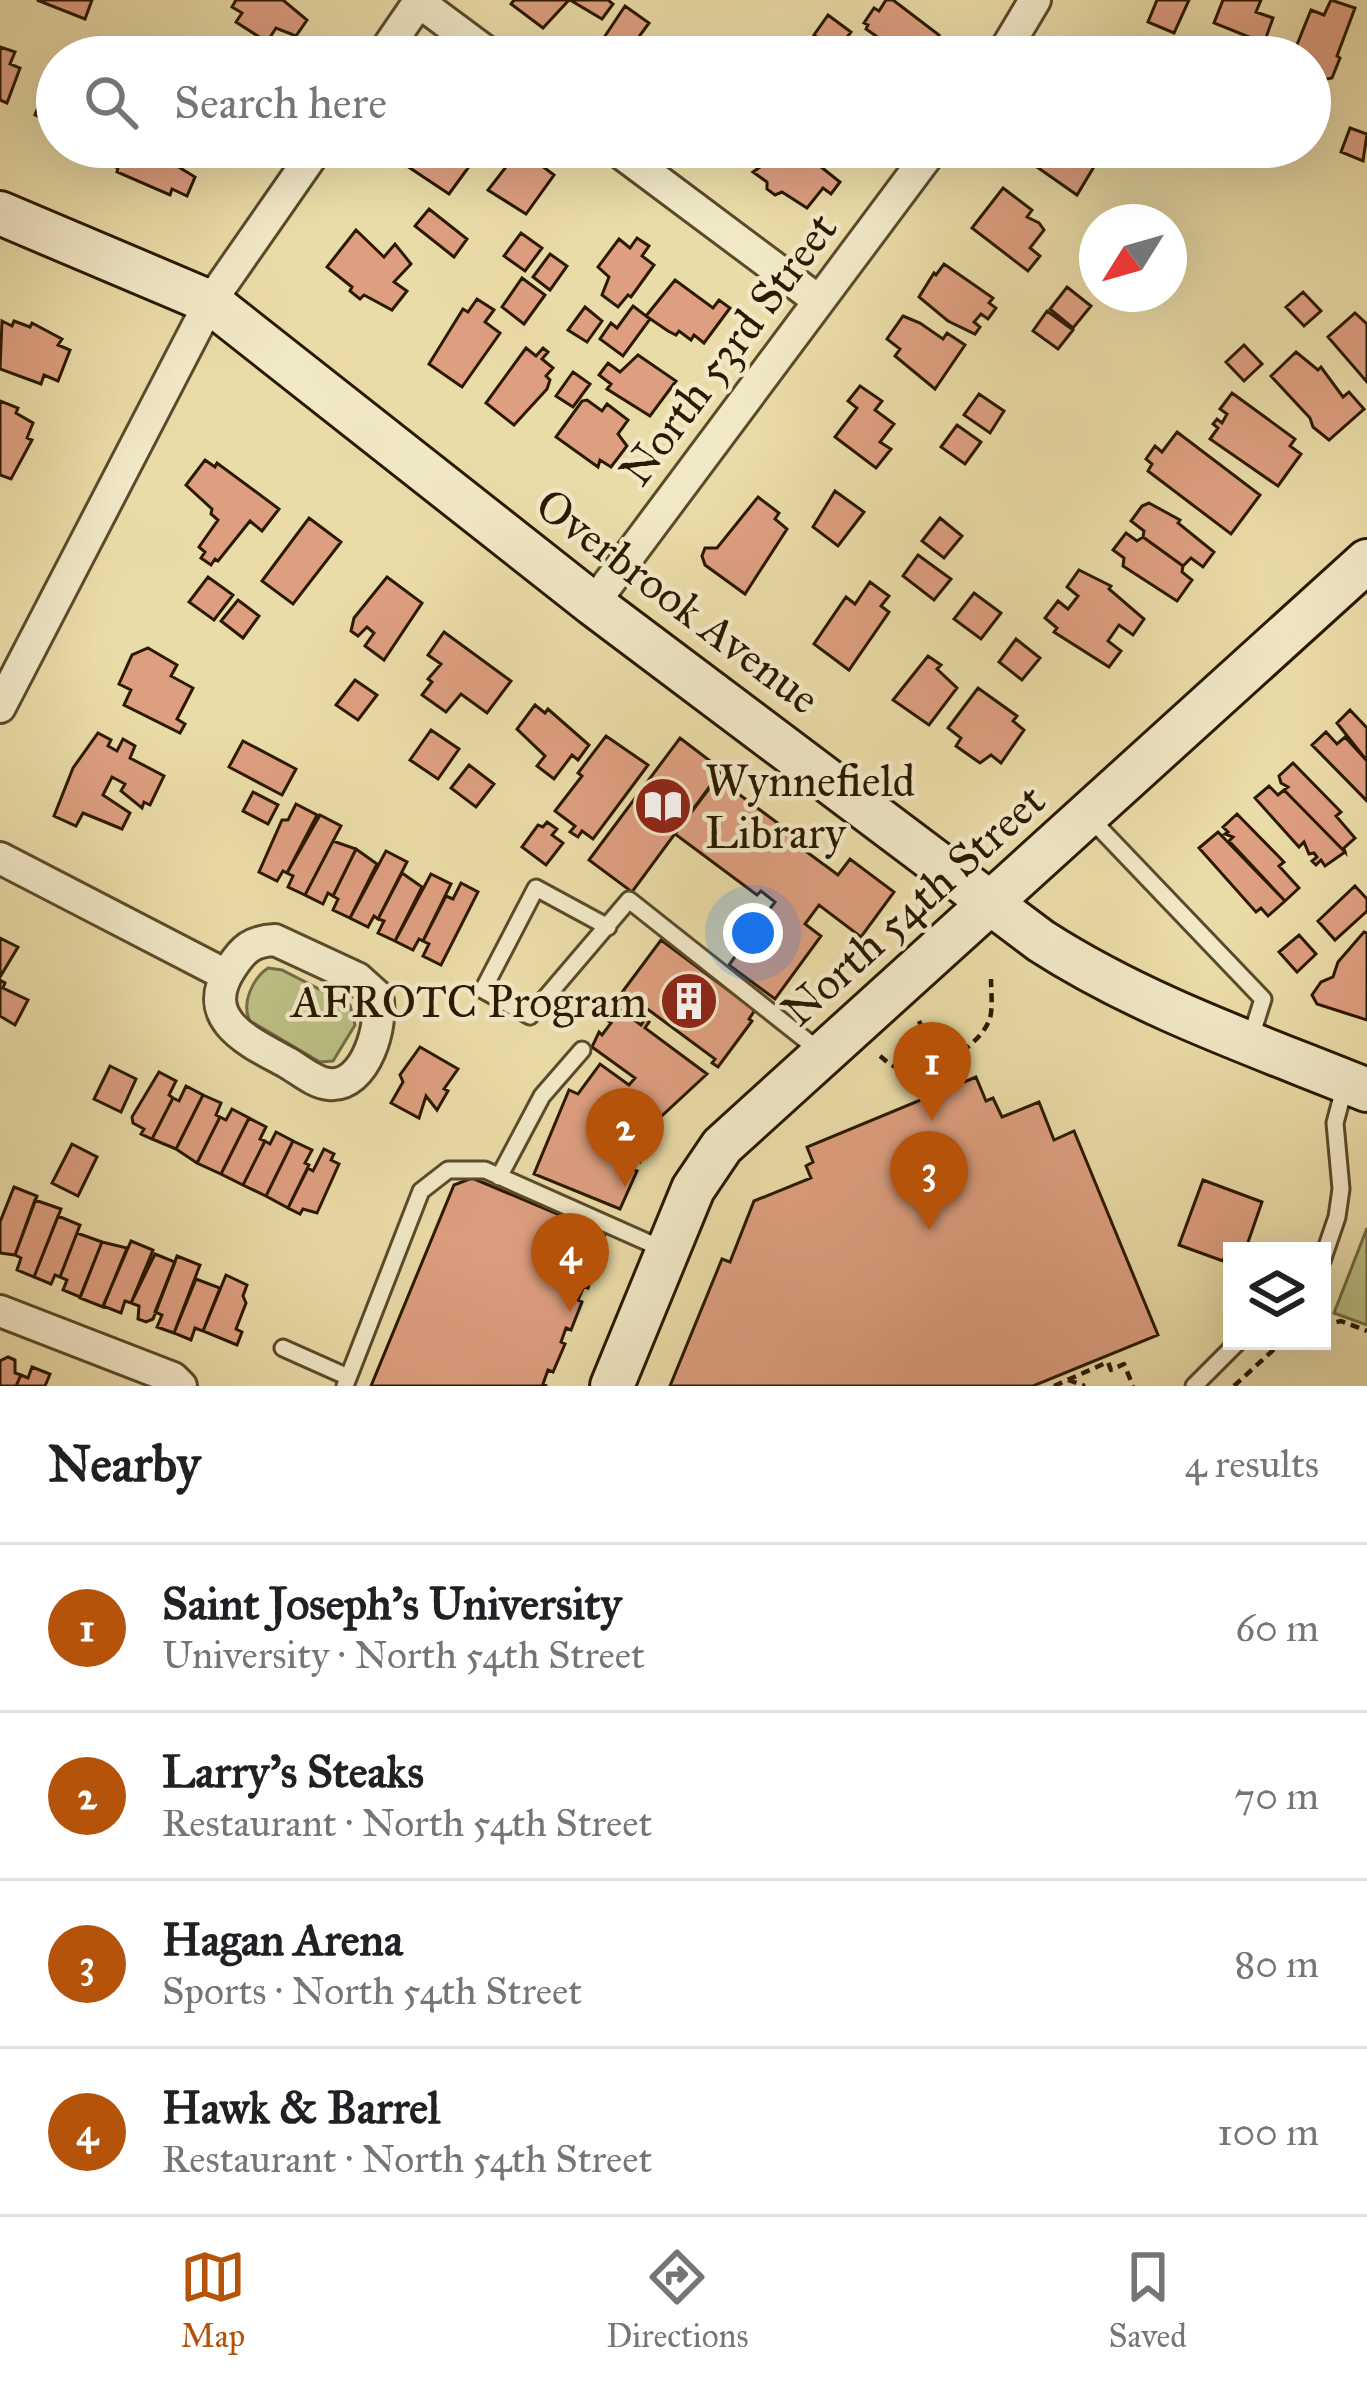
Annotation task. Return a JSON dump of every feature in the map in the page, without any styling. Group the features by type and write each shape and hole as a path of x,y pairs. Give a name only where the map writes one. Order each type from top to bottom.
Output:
{"street":[{"path":"1014,36 1035,0"},
{"path":"396,36 420,1 466,36"},
{"path":"0,707 210,302 303,168"},
{"path":"641,168 819,302"},
{"name":"North 53rd Street","path":"593,604 918,168"},
{"name":"Overbrook Avenue","path":"0,213 210,302 593,604 1041,941 1130,994 1356,1086"},
{"name":"North 54th Street","path":"612,1386 694,1189 714,1156 1367,561"},
{"path":"0,858 226,975"},
{"path":"275,940 357,978 370,987 380,1007 373,1048 348,1078 322,1082 229,1026 220,1001 226,975 250,945 275,940"},
{"path":"0,1311 173,1378 181,1386"}],"lane":[{"path":"1088,816 1263,999 1249,1042"},
{"path":"608,927 536,888 483,990 530,1016 608,927 629,900 823,1054"},
{"path":"499,1177 542,1096 582,1050"},
{"path":"1328,1242 1341,1189 1335,1123 1356,1086"},
{"path":"283,1348 347,1381 421,1191 448,1170 485,1170 668,1251"},
{"path":"1194,1386 1230,1350"}],"path":[{"path":"880,1056 897,1069 918,1069 975,1042 990,1017 991,980"},
{"path":"919,1021 943,1074"},
{"path":"1331,1324 1341,1321 1367,1331"},
{"path":"1234,1386 1273,1350"},
{"path":"1054,1386 1108,1363 1111,1370 1124,1364 1133,1386"},
{"path":"1068,1380 1084,1386"}],"green space":[{"path":"268,968 282,970 350,1005 355,1025 333,1061 320,1062 250,1021 250,992"},
{"path":"1367,1228 1367,1325 1334,1313"}],"building":[{"path":"37,0 92,0 85,19"},
{"path":"236,0 283,0 307,20 296,36 276,28 271,36 258,36 236,22 242,13 232,7"},
{"path":"514,0 569,0 543,28 511,4"},
{"path":"570,0 608,0 613,4 602,19"},
{"path":"886,0 893,0 939,35 876,36 864,23 874,8 879,11"},
{"path":"1157,0 1189,0 1174,33 1148,22"},
{"path":"1223,0 1261,0 1256,12 1273,18 1267,36 1246,36 1214,23"},
{"path":"1331,0 1355,8 1331,78 1331,36 1300,36 1311,10 1324,15"},
{"path":"625,6 649,23 639,36 605,36"},
{"path":"828,15 851,32 848,36 814,35"},
{"path":"0,47 15,52 10,64 20,68 7,103 0,100"},
{"path":"1350,128 1367,134 1363,161 1341,152"},
{"path":"118,168 180,168 195,177 187,196 172,189 170,195 117,172"},
{"path":"410,168 468,168 449,194"},
{"path":"505,168 545,168 554,175 526,214 488,190"},
{"path":"759,168 822,168 840,182 831,194 823,188 807,208 782,192 775,195 753,172"},
{"path":"1038,168 1093,168 1077,195"},
{"path":"1003,188 1032,210 1027,217 1044,230 1030,248 1040,256 1028,271 972,228"},
{"path":"429,209 467,239 454,257 415,226"},
{"path":"356,230 384,257 395,244 411,264 394,282 407,291 392,310 364,295 360,299 327,267"},
{"path":"521,233 542,248 525,271 504,256"},
{"path":"637,238 649,246 642,256 654,265 618,307 602,295 609,277 598,267 619,239 630,248"},
{"path":"550,254 567,266 550,290 533,277"},
{"path":"944,264 993,298 989,303 996,308 988,319 981,314 974,322 980,327 975,334 948,321 919,297"},
{"path":"522,278 545,295 524,324 502,307"},
{"path":"675,280 713,308 719,300 730,308 704,343 694,335 691,340 679,331 676,335 646,316"},
{"path":"1067,287 1079,296 1079,312 1086,312 1073,328 1050,309"},
{"path":"1303,292 1321,311 1304,326 1286,307"},
{"path":"477,299 494,310 485,322 500,333 462,387 429,364 463,309 468,312"},
{"path":"633,306 650,319 623,356 600,339 611,323 617,328"},
{"path":"585,307 602,321 587,342 568,330"},
{"path":"1047,311 1073,330 1058,349 1033,331"},
{"path":"1355,313 1367,324 1367,382 1328,337"},
{"path":"903,316 943,339 947,333 965,345 935,389 895,356 900,349 887,339"},
{"path":"2,321 12,326 14,321 30,327 32,323 62,339 58,345 70,350 58,381 44,375 41,384 0,369"},
{"path":"1244,345 1262,364 1244,381 1226,362"},
{"path":"526,348 536,356 543,348 548,352 542,359 553,368 546,376 550,380 547,389 514,425 486,403"},
{"path":"1296,352 1318,370 1321,367 1343,397 1349,392 1364,409 1329,440 1271,376"},
{"path":"638,355 676,381 650,416 607,389 611,384 599,375 608,363 620,372"},
{"path":"573,372 590,384 573,407 556,396"},
{"path":"860,386 882,401 875,410 894,424 880,442 891,449 876,468 835,437 857,408 848,401"},
{"path":"1232,393 1295,439 1290,446 1301,454 1278,486 1210,439 1218,428 1213,424 1217,419 1222,423 1227,414 1220,409"},
{"path":"979,394 1004,411 990,433 964,415"},
{"path":"587,400 602,411 607,404 628,420 618,434 627,446 611,467 600,460 598,467 556,437"},
{"path":"0,401 18,408 16,413 33,423 27,438 32,440 11,479 0,475"},
{"path":"957,425 981,442 965,464 941,447"},
{"path":"1177,432 1260,495 1231,534 1148,471 1152,464 1146,459 1155,446 1162,452"},
{"path":"205,460 215,467 217,463 279,509 262,531 250,521 211,565 201,558 205,552 199,547 218,520 186,485"},
{"path":"835,491 864,512 838,546 813,527"},
{"path":"758,497 779,513 775,519 787,529 745,594 705,565 702,556 705,548 717,548"},
{"path":"1149,503 1180,520 1214,552 1203,567 1191,558 1183,566 1143,537 1144,531 1131,521"},
{"path":"309,518 341,542 293,604 262,581"},
{"path":"940,518 962,536 944,558 922,541"},
{"path":"1126,533 1137,541 1143,537 1183,566 1182,572 1192,580 1177,601 1123,566 1124,558 1113,550"},
{"path":"918,555 951,579 934,600 903,576"},
{"path":"1079,570 1111,586 1144,619 1133,635 1119,625 1108,641 1121,651 1109,667 1054,632 1057,628 1045,618 1058,601 1068,609 1078,596 1067,587"},
{"path":"208,577 233,595 214,620 189,602"},
{"path":"387,577 422,603 384,660 365,646 374,633 367,627 358,636 351,631 354,618"},
{"path":"870,582 889,596 881,606 889,612 849,670 814,644 846,597 855,604"},
{"path":"974,593 1001,613 981,639 954,619"},
{"path":"238,600 259,616 243,638 221,621"},
{"path":"444,632 511,681 487,713 461,694 446,712 422,695 441,664 428,655"},
{"path":"1016,639 1040,658 1022,680 999,662"},
{"path":"148,648 177,665 171,676 193,688 177,719 185,724 180,733 124,705 131,690 119,684 132,655"},
{"path":"928,656 957,688 929,725 893,700"},
{"path":"355,680 377,695 358,720 336,705"},
{"path":"978,688 1017,716 1013,721 1024,730 1001,763 991,755 980,763 956,746 961,738 948,728"},
{"path":"535,705 545,713 548,709 589,745 578,760 572,755 554,779 537,766 545,756 517,729"},
{"path":"1350,710 1367,728 1367,761 1337,723"},
{"path":"431,730 459,749 438,779 410,760"},
{"path":"1326,732 1337,744 1345,737 1367,761 1367,801 1312,745"},
{"path":"98,733 111,740 108,746 117,751 123,739 135,746 130,758 164,776 150,805 144,802 142,808 121,791 125,784 112,777 103,795 130,813 122,829 83,813 76,826 54,816 73,768"},
{"path":"606,736 648,765 593,839 582,831 578,837 570,832 575,826 555,811"},
{"name":"Wynnefield Library","path":"680,738 722,770 632,892 589,860"},
{"path":"243,741 296,769 282,795 229,767"},
{"path":"1293,763 1341,812 1336,816 1355,838 1345,852 1284,790 1288,787 1279,776"},
{"path":"469,765 494,784 476,807 451,788"},
{"path":"717,778 799,839 796,844 838,875 850,859 894,892 861,937 819,905 805,924 821,936 775,999 729,965 775,902 761,891 757,895 675,834"},
{"path":"1269,786 1278,795 1284,790 1345,852 1325,866 1321,860 1316,865 1312,861 1317,857 1309,854 1304,842 1299,847 1255,798"},
{"path":"253,792 278,805 268,824 243,811"},
{"path":"296,804 317,815 287,873 283,871 277,881 259,872 282,820 288,820"},
{"path":"1237,814 1284,862 1279,866 1299,888 1285,901 1229,841 1233,837 1225,834 1223,827"},
{"path":"320,815 341,826 305,895 288,887 293,876 287,873"},
{"path":"547,822 557,829 552,835 563,843 546,865 522,847 538,825"},
{"path":"1218,832 1285,901 1268,916 1261,908 1256,912 1199,848"},
{"path":"333,841 356,849 333,896 328,893 323,904 305,895"},
{"path":"356,849 377,864 350,918 333,910 338,899 333,896"},
{"path":"386,851 407,862 378,919 374,916 368,927 350,918"},
{"path":"402,873 422,887 395,941 378,933 384,921 378,919"},
{"path":"431,874 451,884 423,941 419,939 413,950 395,941"},
{"path":"461,883 478,892 441,965 423,956 429,944 423,941 446,896 453,899"},
{"path":"1355,886 1367,899 1367,911 1335,940 1318,921"},
{"path":"1364,932 1367,1020 1317,1004 1312,995 1321,982 1333,977 1338,962"},
{"path":"1299,935 1316,954 1297,972 1279,952"},
{"path":"0,938 18,947 0,977"},
{"name":"AFROTC Program","path":"661,940 755,1010 718,1067 712,1063 715,1059 623,991"},
{"path":"0,980 5,983 3,988 28,1000 15,1025 0,1016"},
{"path":"621,1010 641,1025 645,1019 649,1022 645,1028 707,1074 650,1127 654,1129 640,1162 636,1160 633,1169 637,1171 620,1209 534,1174 569,1090 578,1094 600,1064 629,1085 635,1078 592,1047 599,1032 602,1035 611,1023 607,1020 613,1011 617,1015"},
{"path":"420,1047 458,1069 437,1110 426,1096 419,1118 391,1103 403,1082 400,1075"},
{"path":"110,1066 136,1079 121,1112 94,1099"},
{"path":"159,1072 176,1081 169,1095 173,1098 152,1139 141,1134 144,1129 132,1117"},
{"path":"976,1077 986,1101 993,1098 1002,1117 1039,1102 1054,1140 1074,1131 1158,1335 1033,1386 670,1386 722,1259 730,1262 754,1201 811,1178 806,1166 813,1162 807,1147"},
{"path":"186,1086 203,1095 176,1149 152,1139 173,1098 179,1101"},
{"path":"203,1095 221,1103 216,1115 220,1117 197,1163 176,1149"},
{"path":"232,1109 249,1118 221,1174 197,1163 220,1117 226,1120"},
{"path":"249,1118 266,1127 260,1139 265,1141 243,1185 221,1174"},
{"path":"276,1132 293,1141 266,1196 243,1185 265,1141 270,1144"},
{"path":"293,1141 312,1150 288,1208 266,1196"},
{"path":"72,1144 97,1157 78,1196 52,1183"},
{"path":"324,1149 339,1164 317,1213 303,1209 300,1214 288,1208 308,1168 313,1171"},
{"path":"472,1178 605,1234 571,1330 566,1328 553,1372 548,1370 543,1384 547,1386 371,1386 454,1185"},
{"path":"1203,1180 1262,1202 1248,1242 1223,1242 1223,1261 1179,1245"},
{"path":"14,1187 37,1196 15,1255 0,1253 0,1222"},
{"path":"35,1200 61,1209 34,1277 17,1270 21,1258 15,1255"},
{"path":"58,1216 80,1225 60,1277 55,1275 51,1284 34,1277"},
{"path":"77,1233 102,1242 80,1297 63,1290 67,1280 60,1277"},
{"path":"131,1241 153,1250 131,1303 125,1301 121,1313 103,1306"},
{"path":"102,1242 127,1248 103,1307 80,1298"},
{"path":"155,1254 175,1262 153,1319 146,1322 138,1319 139,1306 131,1303"},
{"path":"177,1256 200,1265 174,1333 157,1327 162,1315 155,1312"},
{"path":"226,1275 247,1285 236,1329 242,1332 237,1345 203,1331"},
{"path":"196,1279 220,1288 203,1331 195,1328 191,1340 174,1333"},
{"path":"15,1360 15,1373 21,1375 16,1386 0,1386 0,1361"},
{"path":"32,1367 50,1374 45,1386 16,1386 21,1375 28,1378"}],"place":[{"name":"Wynnefield Library","path":"663,806"},
{"name":"AFROTC Program","path":"689,1001"},
{"name":"Saint Joseph's University","path":"932,1121"},
{"name":"Larry's Steaks","path":"625,1187"},
{"name":"Hagan Arena","path":"929,1230"},
{"name":"Hawk & Barrel","path":"570,1312"}]}
